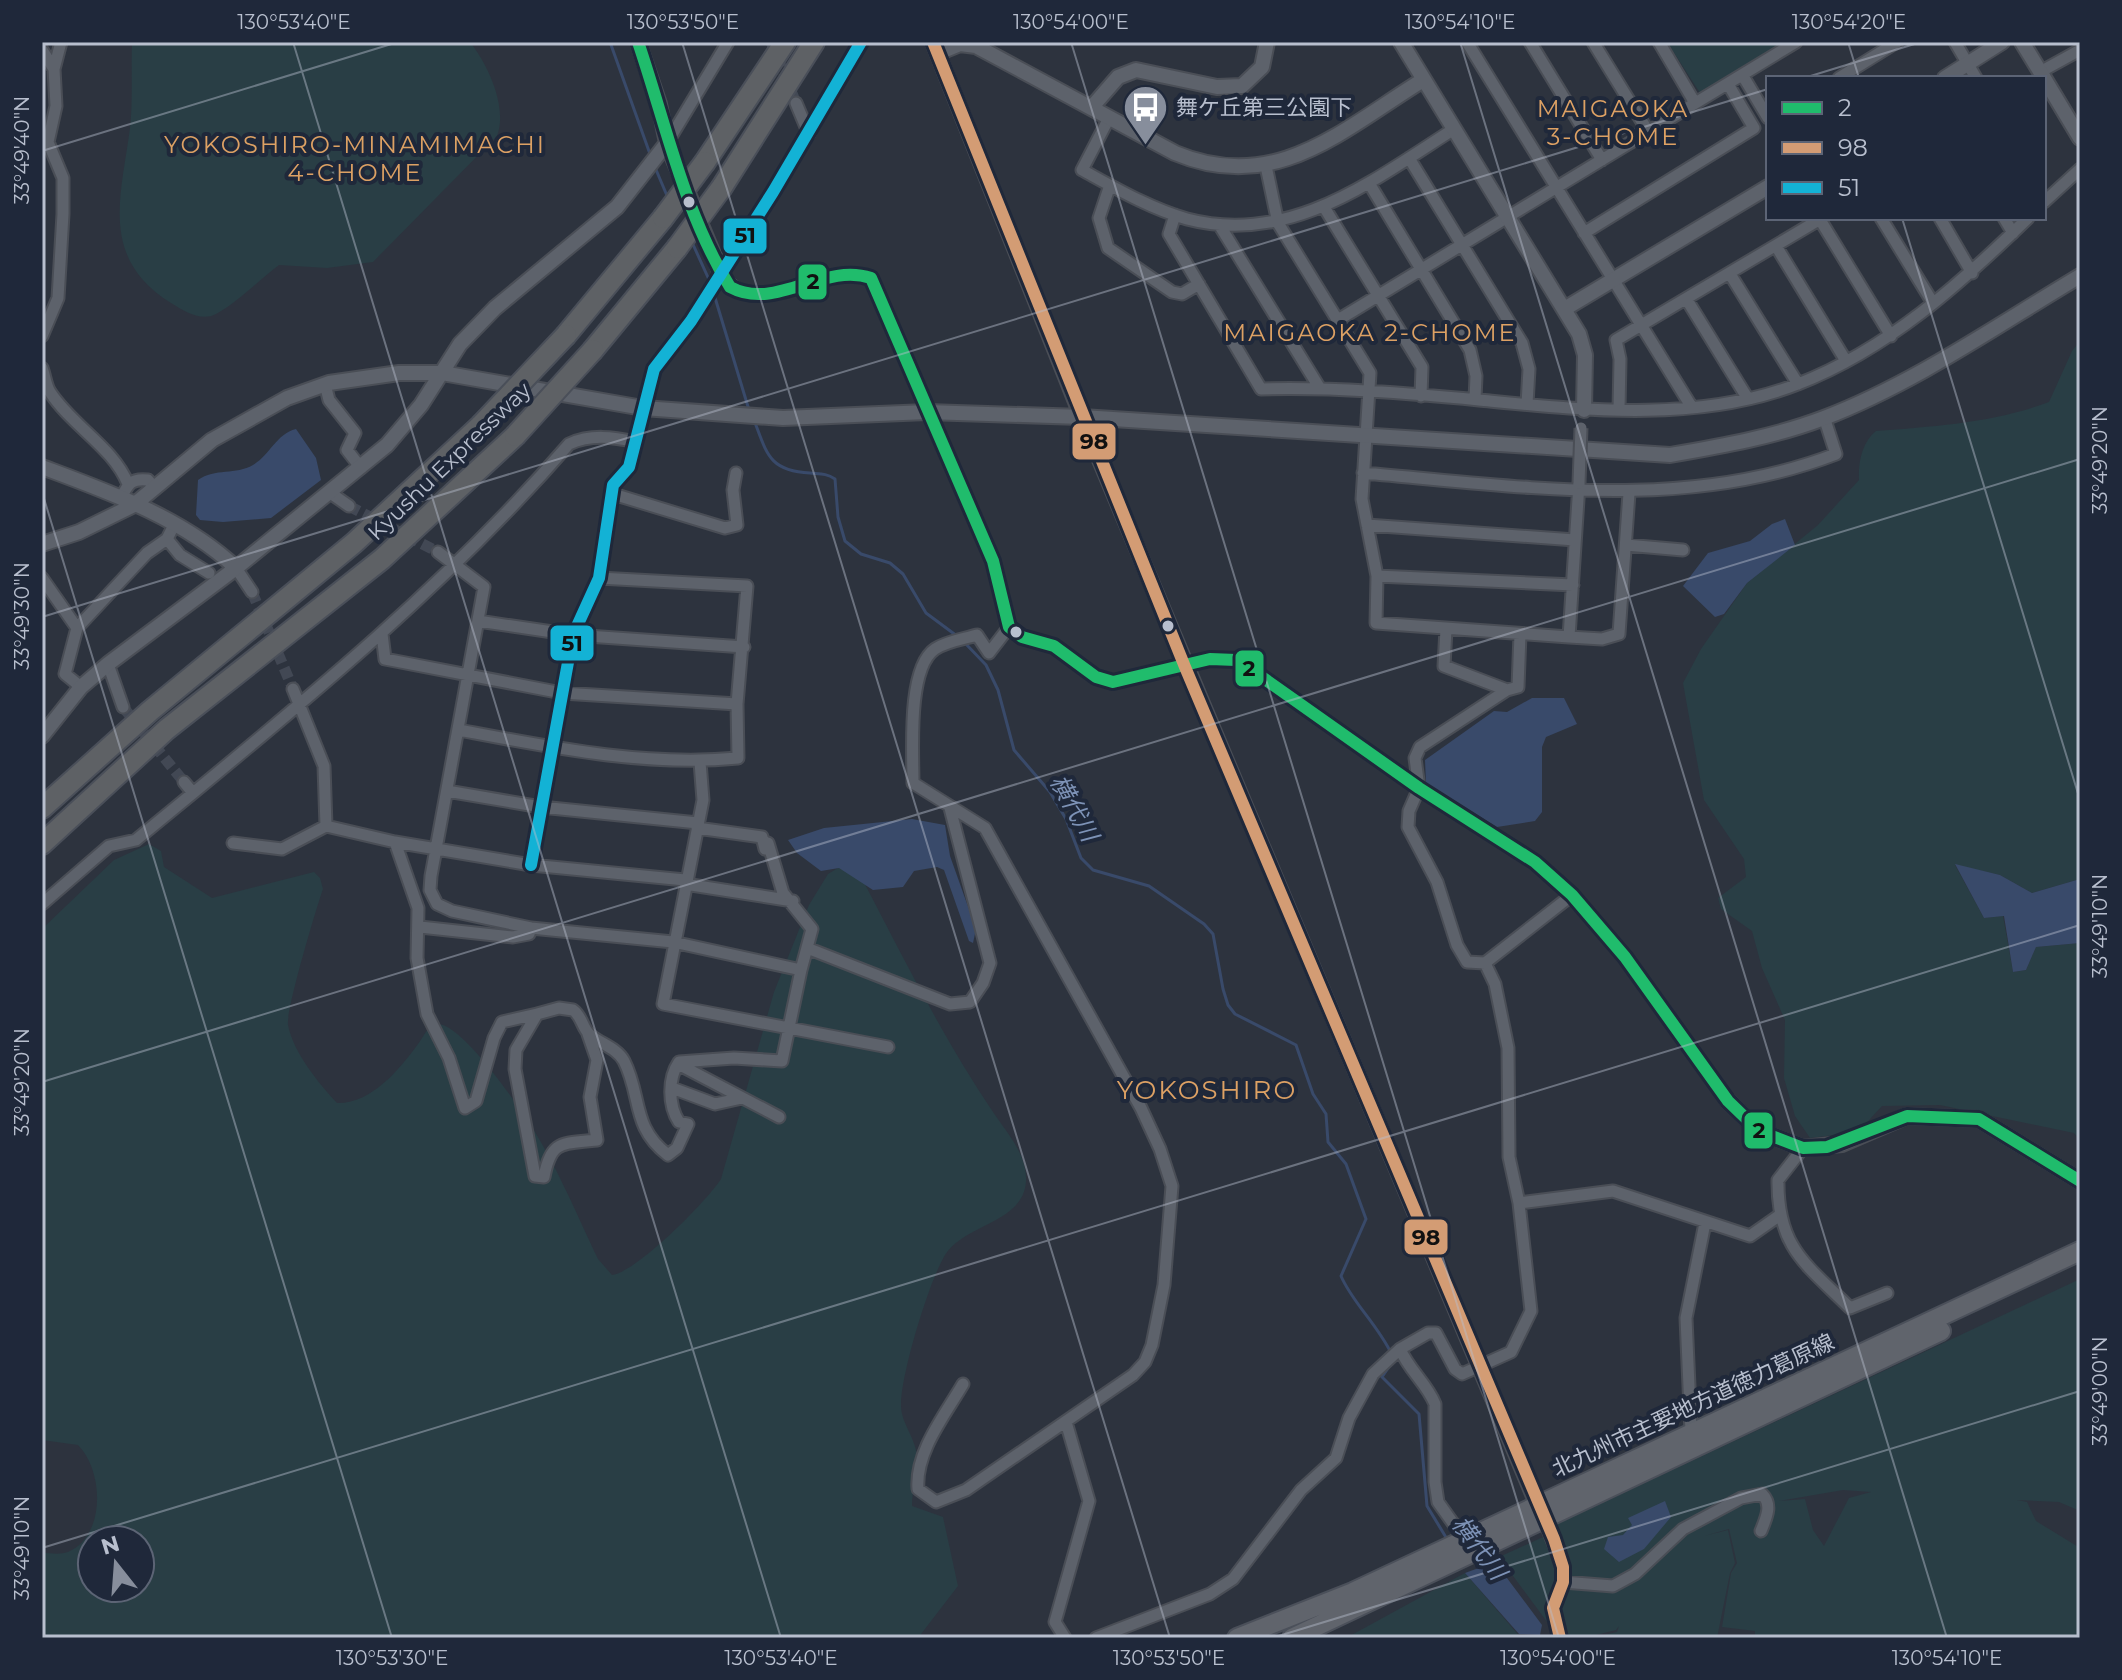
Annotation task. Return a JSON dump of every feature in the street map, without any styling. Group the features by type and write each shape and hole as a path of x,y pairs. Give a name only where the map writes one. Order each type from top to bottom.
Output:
{"highway":[{"name":"Kyushu Expressway","path":"42,808 150,711 354,543 481,425 566,335 663,218 705,162 785,42"},
{"name":"Kyushu Expressway","path":"45,841 167,729 382,559 515,436 593,350 677,248 722,187 814,42"}],"main road":[{"name":"北九州市主要地方道徳力葛原線","path":"1292,1638 1691,1432 2080,1251"},
{"name":"北九州市主要地方道徳力葛原線","path":"1237,1638 1353,1592 1540,1511 2080,1264"}],"street":[{"path":"42,336 58,298 63,178 48,142 56,106 54,69 61,42"},
{"path":"638,42 659,104 667,143 720,271 730,287 745,296 766,295 846,273 871,278 993,561 1009,627 1022,637 1054,646 1096,677 1113,682 1210,659 1236,660 1419,788 1535,862 1572,895 1625,957 1728,1101 1759,1131 1803,1148 1842,1144 1907,1116 1964,1116 1979,1119 2080,1181"},
{"path":"42,736 81,687 108,664 236,568 361,468 421,405 460,344 495,308 617,207 667,143 728,42"},
{"path":"531,865 573,635 599,578 613,485 629,467 654,369 691,321 809,134 861,42"},
{"path":"1092,107 1118,77 1136,70 1217,87 1242,86 1262,67 1267,42"},
{"path":"1401,42 1566,308 1585,355 1569,637"},
{"path":"1467,42 1691,406"},
{"path":"1530,42 1602,160"},
{"path":"1593,42 1649,133"},
{"path":"1659,42 1695,103"},
{"path":"1338,320 1796,42"},
{"path":"1842,76 1897,42"},
{"path":"1955,42 1975,76"},
{"path":"1948,76 2002,42"},
{"path":"2022,42 2043,76 2080,50"},
{"path":"1423,80 1323,143 1266,166 1231,169 1201,164 970,44 935,48 1185,667 1563,1567 1563,1582 1553,1608 1560,1638"},
{"path":"43,53 54,69"},
{"path":"1743,76 1766,115"},
{"path":"2046,81 2080,138"},
{"path":"1584,233 1754,128 1728,84"},
{"path":"796,103 809,134"},
{"path":"1109,118 1082,170 1175,215 1220,226 1278,223 1324,207 1369,183 1454,129"},
{"path":"1409,158 1522,343 1529,369 1527,404"},
{"path":"1266,166 1278,223 1370,373 1362,499 1377,576 1376,623 1602,639 1619,634 1629,493"},
{"path":"2046,196 2080,169"},
{"path":"1369,183 1470,350 1476,376 1475,399"},
{"path":"1110,185 1099,218 1108,248 1172,292 1182,294 1199,284"},
{"path":"1566,308 1766,188"},
{"path":"1324,207 1422,367 1421,396"},
{"path":"1175,215 1169,234 1261,389 1319,387 1584,410 1691,406 1748,399 1798,384 1891,336 1972,273 2026,220"},
{"path":"1619,410 1620,359 1616,340 1642,328 1817,220"},
{"path":"1821,220 1891,336"},
{"path":"1882,220 1933,303"},
{"path":"1941,220 1972,273"},
{"path":"2005,220 2013,233"},
{"path":"1220,226 1319,387"},
{"path":"1776,246 1846,361"},
{"path":"1730,274 1798,384"},
{"path":"42,544 79,532 155,488 212,440 252,415 325,384 399,373 442,373 643,408 783,418 927,412 1082,417 1670,455 1750,441 1824,417 1916,375 2080,276"},
{"path":"1687,300 1748,399"},
{"path":"42,368 45,393 121,466 128,484 128,502"},
{"path":"325,384 329,400 355,433 347,450 361,468"},
{"path":"1363,473 1578,486 1629,493 1689,490 1744,481 1836,454 1824,417"},
{"path":"42,904 109,846 136,840 382,634 511,511 569,444 597,438 636,442"},
{"path":"42,467 128,502 213,546 236,568 252,592"},
{"path":"613,494 725,528 737,525 733,490 736,473"},
{"path":"128,484 136,479 148,480 155,488"},
{"path":"329,492 349,506"},
{"path":"81,687 65,674 77,628 147,553 167,539 174,525"},
{"path":"1367,525 1575,540"},
{"path":"167,539 180,555 209,573"},
{"path":"1626,545 1683,550"},
{"path":"438,552 484,587 435,847 430,890 437,904 452,911 531,928 673,942 801,970"},
{"path":"1377,576 1573,585"},
{"path":"42,578 77,628"},
{"path":"459,730 551,748 700,762 738,758 737,704 747,586 599,578"},
{"path":"478,621 573,635 744,647"},
{"path":"963,1384 930,1441 917,1475 918,1489 936,1502 966,1490 1133,1375 1145,1362 1164,1285 1172,1186 1141,1108 1018,893 990,838 977,822 913,783 913,723 923,661 935,649 977,635 989,653 1009,627"},
{"path":"1446,629 1444,666 1507,690"},
{"path":"382,634 385,659 469,676 562,693 737,704"},
{"path":"1520,634 1518,687 1507,690 1420,747 1415,758 1419,788 1409,811 1410,835 1437,882 1457,945 1467,962 1485,963 1572,895"},
{"path":"108,664 123,707"},
{"path":"293,689 324,766 326,826"},
{"path":"700,762 703,800 663,1004 888,1047"},
{"path":"184,782 193,793"},
{"path":"447,791 762,837 783,893 794,902 812,929 782,1061 734,1058 678,1064 673,1071 671,1111 679,1122 688,1124 677,1148 668,1155 652,1143 634,1101 624,1061 588,1034"},
{"path":"807,948 950,1004 970,1002 983,983 990,963 950,808"},
{"path":"233,843 282,849 326,826 395,842 531,865 685,882 794,902"},
{"path":"395,842 418,908 417,958 427,1014 449,1058 465,1108 476,1101 494,1038 502,1022 559,1008 573,1010 588,1034 597,1060 590,1097 597,1140 559,1144 548,1156 544,1177 535,1176 515,1069 516,1050 537,1014"},
{"path":"420,927 513,937 529,934 531,928"},
{"path":"1096,1638 1210,1594 1233,1579 1301,1490 1336,1458 1349,1418 1366,1386 1400,1349 1428,1333 1436,1333 1455,1369 1462,1374 1511,1352 1531,1311 1519,1203 1509,1157 1508,1048 1495,984 1485,963"},
{"path":"678,1064 779,1117"},
{"path":"672,1088 715,1104 742,1098"},
{"path":"1803,1148 1778,1180 1780,1215 1797,1257 1850,1308 1887,1293"},
{"path":"1519,1203 1613,1191 1750,1236 1780,1215"},
{"path":"1691,1432 1686,1318 1705,1223"},
{"path":"1400,1349 1408,1369 1431,1394 1435,1404 1438,1502 1460,1533"},
{"path":"1065,1638 1055,1622 1089,1501 1066,1422"},
{"path":"1563,1582 1613,1586 1635,1574 1683,1529 1741,1498 1762,1494 1768,1499 1769,1508 1761,1531"}],"shaded area":[{"path":"132,42 470,42 494,87 500,125 497,136 373,262 327,268 279,265 224,309 210,316 199,316 176,306 148,285 133,266 124,246 120,202 131,117"},
{"path":"1667,42 1783,42 1700,93"},
{"path":"2080,341 2080,879 2032,893 2000,875 1955,865 1984,918 2003,916 2013,972 2026,970 2036,947 2080,943 2080,1140 2074,1133 1940,1105 1882,1106 1858,1132 1810,1138 1795,1116 1784,1078 1785,1020 1762,968 1752,931 1721,909 1718,898 1746,877 1744,859 1704,800 1683,683 1701,649 1747,583 1818,525 1859,480 1862,453 1876,431 1985,419 2049,402 2072,351"},
{"path":"149,844 161,851 164,867 212,898 314,872 320,878 323,889 296,981 288,1025 295,1046 315,1077 337,1103 349,1102 383,1084 433,1025 443,1025 455,1032 484,1062 528,1121 598,1259 612,1275 638,1262 654,1249 702,1203 721,1179 774,992 809,905 828,874 838,868 857,869 938,1023 1015,1144 1025,1171 1023,1195 1015,1206 1005,1215 965,1236 945,1255 924,1307 902,1392 902,1412 917,1458 912,1506 943,1517 958,1586 918,1638 42,1638 42,1553 65,1553 76,1547 76,1604 156,1604 156,1524 92,1524 97,1502 96,1486 87,1456 78,1445 42,1440 42,929 114,860"},
{"path":"2080,1279 2080,1511 2059,1502 2017,1500 2027,1502 2036,1521 2080,1548 2080,1638 1755,1638 1755,1631 1722,1627 1731,1573 1737,1563 1729,1529 1704,1536 1728,1530 1735,1563 1730,1573 1717,1638 1590,1638 1617,1632 1619,1626 1616,1630 1584,1638 1559,1638 1499,1557 1554,1532 1553,1526","holes":["1843,1490 1871,1492 1849,1498 1824,1546 1813,1530 1805,1499 1779,1501"]},
{"path":"1465,1573 1521,1638 1346,1638"}],"water":[{"path":"296,429 316,458 321,480 271,518 223,522 200,520 196,515 198,480 253,465 283,435"},
{"path":"1785,519 1795,545 1747,583 1724,614 1715,617 1683,586 1708,553 1750,541 1772,524"},
{"path":"1532,698 1564,698 1577,724 1546,737 1542,747 1542,812 1535,821 1497,827 1426,783 1425,760 1494,711 1507,712"},
{"path":"912,819 945,825 950,856 976,929 973,943 969,941 944,870 937,867 914,871 903,887 873,890 839,868 821,871 797,853 788,840 824,828"},
{"path":"1955,864 2000,875 2032,893 2080,879 2080,943 2036,947 2026,970 2013,972 2004,916 1984,918"},
{"path":"1665,1501 1671,1517 1644,1549 1619,1562 1604,1549 1608,1537 1623,1535 1632,1525 1628,1518"},
{"path":"1495,1562 1542,1625 1540,1635 1519,1634 1465,1573"}],"waterway":[{"name":"横代川","path":"610,42 650,154"},
{"name":"横代川","path":"654,165 668,198"},
{"name":"横代川","path":"691,240 711,284"},
{"name":"横代川","path":"713,291 749,410"},
{"name":"横代川","path":"754,420 767,451 778,464 796,472 823,474 835,479 838,517 845,541 861,554 890,563 903,574 926,613 957,636"},
{"name":"横代川","path":"965,643 986,665 998,690 1014,750 1050,792 1066,819 1081,858 1093,870 1149,886 1204,924 1213,934 1228,1005 1235,1014 1296,1045 1313,1094 1326,1114 1328,1142 1346,1164 1366,1219 1341,1276 1391,1353"},
{"name":"横代川","path":"1391,1364 1382,1377 1419,1414 1427,1506 1447,1539"}],"tunnel":[{"path":"771,42 796,103"},
{"path":"349,506 438,552"},
{"path":"252,592 293,689"},
{"path":"123,707 184,782"}],"transit line":[{"name":"2","path":"638,42 688,199 730,287 747,293 765,294 835,276 871,278 993,561 1009,627 1022,637 1054,646 1096,677 1113,682 1210,659 1236,660 1259,675 1419,788 1535,862 1572,895 1625,957 1728,1101 1759,1131 1803,1148 1827,1147 1907,1116 1979,1119 2080,1181"},
{"name":"51","path":"531,865 573,635 599,578 613,485 629,467 654,369 691,321 773,192 861,42"},
{"name":"98","path":"933,42 1185,667 1554,1539 1563,1567 1563,1582 1553,1608 1560,1638"}],"place":[{"name":"舞ケ丘第三公園下","path":"1145,146"}],"district":[{"name":"MAIGAOKA 3-CHOME","path":"1613,123"},
{"name":"YOKOSHIRO-MINAMIMACHI 4-CHOME","path":"355,159"},
{"name":"MAIGAOKA 2-CHOME","path":"1370,333"},
{"name":"YOKOSHIRO","path":"1207,1090"}]}
